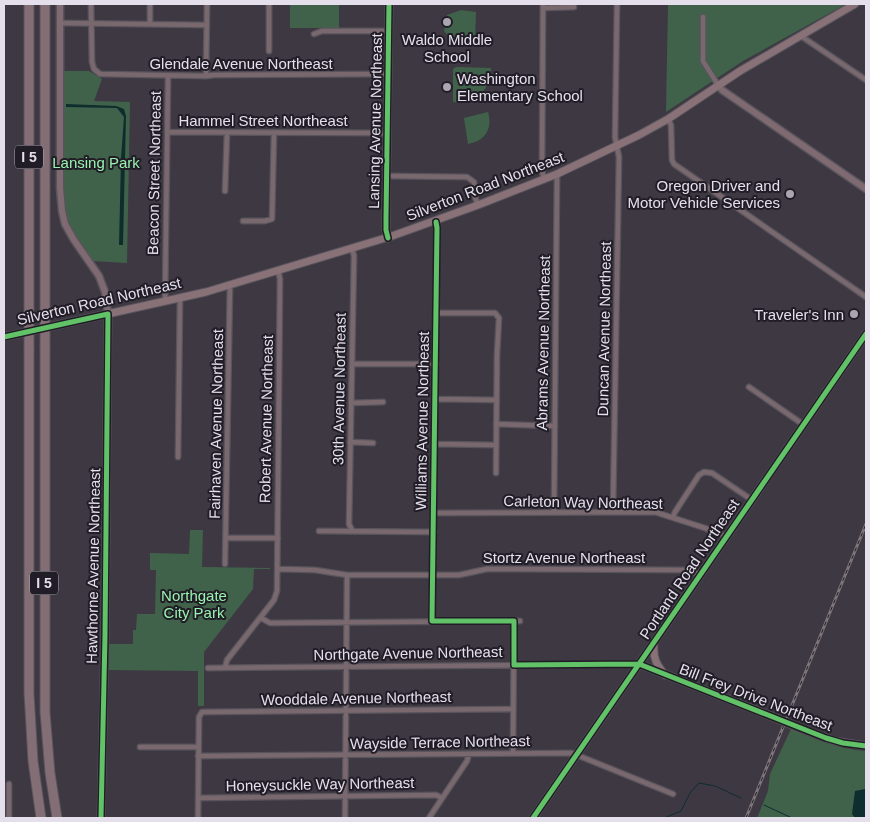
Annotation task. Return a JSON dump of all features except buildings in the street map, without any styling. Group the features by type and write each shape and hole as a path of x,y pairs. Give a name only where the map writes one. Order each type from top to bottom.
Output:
{"highway":[{"name":"I 5","path":"29,4 29,709 34,776 41,818"},
{"name":"I 5","path":"45,4 45,712 48,756 57,818"}],"main road":[{"name":"Hawthorne Avenue Northeast","path":"60,4 60,188 62,211 71,236 101,281 108,314 101,818"},
{"name":"Lansing Avenue Northeast","path":"388,4 386,230 388,238"},
{"name":"Silverton Road Northeast","path":"4,337 230,285 388,238 478,206 544,180 617,146 668,119 718,85 855,4"},
{"path":"718,85 722,90 866,188"},
{"name":"Portland Road Northeast","path":"533,818 866,334"},
{"path":"654,642 654,659 665,675"},
{"name":"Bill Frey Drive Northeast","path":"639,664 834,741 866,746"}],"street":[{"path":"91,4 92,22"},
{"path":"150,4 150,24"},
{"path":"206,76 208,4"},
{"path":"269,4 269,50"},
{"name":"Duncan Avenue Northeast","path":"612,512 620,157 615,137 617,4"},
{"path":"544,180 542,170 543,6 574,7"},
{"path":"703,17 703,61 718,85"},
{"path":"60,22 207,25"},
{"name":"Glendale Avenue Northeast","path":"92,22 92,62 95,71 103,74 168,76 206,76 214,74 388,74"},
{"path":"314,34 322,31 388,31"},
{"path":"801,36 866,80"},
{"name":"Beacon Street Northeast","path":"165,301 168,76"},
{"path":"668,119 671,125 672,160 674,164 866,297"},
{"name":"Hammel Street Northeast","path":"168,132 388,133"},
{"path":"225,191 226,133"},
{"path":"243,220 265,221 272,219 274,133"},
{"name":"Abrams Avenue Northeast","path":"554,512 557,174"},
{"path":"387,176 467,177 474,182 478,206"},
{"name":"Williams Avenue Northeast","path":"432,621 436,222"},
{"name":"30th Avenue Northeast","path":"352,248 354,256 349,524 352,530"},
{"name":"Robert Avenue Northeast","path":"225,668 227,660 276,596 278,569 280,278 278,270"},
{"name":"Fairhaven Avenue Northeast","path":"226,564 230,285"},
{"path":"178,457 180,298"},
{"path":"436,313 498,314 496,473"},
{"path":"352,364 436,364"},
{"path":"749,387 804,425"},
{"path":"435,399 497,400"},
{"path":"351,402 384,402"},
{"path":"496,424 555,426"},
{"path":"350,442 373,443"},
{"path":"435,444 496,445"},
{"path":"673,517 700,475 704,472 712,473 752,500"},
{"name":"Carleton Way Northeast","path":"434,512 654,512 720,532 727,537"},
{"path":"319,531 434,532"},
{"path":"227,538 278,538"},
{"name":"Stortz Avenue Northeast","path":"278,569 315,570 348,575 459,575 487,569 685,570 701,574"},
{"path":"345,818 348,575"},
{"path":"261,618 270,623 520,621"},
{"path":"513,753 514,621"},
{"name":"Northgate Avenue Northeast","path":"208,668 639,664"},
{"name":"Wooddale Avenue Northeast","path":"198,747 200,713 513,709"},
{"path":"140,747 198,747 198,818"},
{"path":"429,818 467,761 469,754"},
{"name":"Wayside Terrace Northeast","path":"198,756 577,754 673,794"},
{"path":"9,784 10,818"},
{"name":"Honeysuckle Way Northeast","path":"198,798 436,795 442,798"}],"green space":[{"path":"290,4 339,4 339,28 290,28"},
{"path":"668,4 846,4 743,61 666,112"},
{"path":"461,10 476,12 475,43 454,42 444,31 447,15"},
{"path":"456,67 491,68 485,89 475,98 468,101 453,102 453,69"},
{"name":"Lansing Park","path":"64,71 89,71 102,79 94,101 130,102 127,263 92,261 76,240 65,217 62,181"},
{"path":"488,112 489,124 486,133 479,140 468,144 464,118"},
{"name":"Northgate City Park","path":"190,530 203,530 202,567 270,568 254,569 253,589 204,652 204,706 198,706 198,671 108,670 108,644 133,644 133,630 136,630 137,614 155,614 156,570 150,570 150,553 189,554"},
{"path":"791,729 828,743 866,751 866,818 757,818 768,791 770,774"}],"shaded area":[{"path":"66,104 116,106 124,109 126,116 123,245 119,245 124,117 117,108 66,107"},
{"path":"866,789 866,818 855,818 852,814 855,791"}],"waterway":[{"path":"664,818 681,811 690,793 699,783 715,786 741,798"},
{"path":"764,805 792,818"}],"railway":[{"path":"746,818 866,524"}],"cycle path":[{"path":"388,238 386,218 389,4"},
{"path":"436,222 432,621 514,621 514,665 639,664 826,738 843,743 866,746"},
{"path":"4,337 108,314 101,818"},
{"path":"533,818 866,334"}],"place":[{"name":"Waldo Middle School","path":"447,22"},
{"name":"Washington Elementary School","path":"447,87"},
{"name":"Oregon Driver and Motor Vehicle Services","path":"790,194"},
{"name":"Traveler's Inn","path":"854,314"}]}
